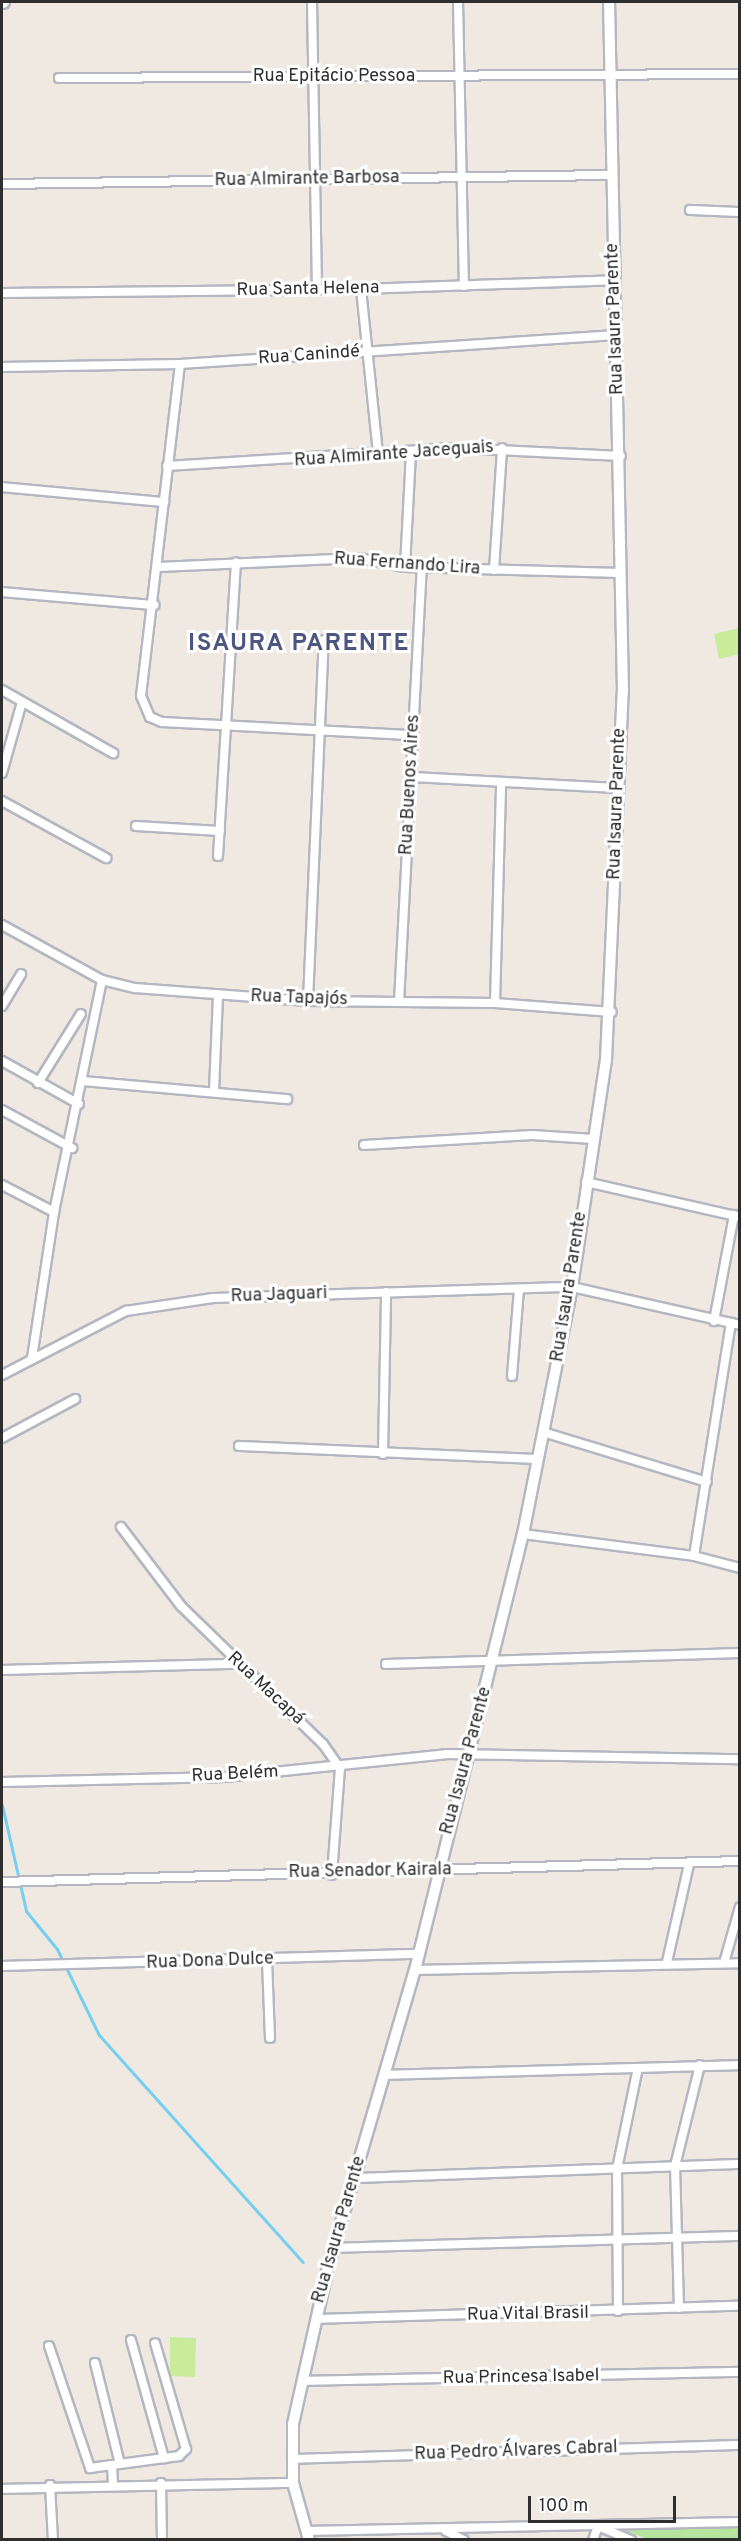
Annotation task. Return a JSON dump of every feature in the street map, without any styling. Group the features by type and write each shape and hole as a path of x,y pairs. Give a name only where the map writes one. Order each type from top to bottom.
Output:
{"street":[{"path":"312,2 317,78 317,290"},
{"path":"458,2 464,177 464,286"},
{"name":"Rua Isaura Parente","path":"308,2535 293,2483 292,2459 303,2380 334,2248 415,1970 437,1871 494,1660 538,1459 546,1433 572,1287 612,1011 617,788 622,692 621,456 614,280 609,2"},
{"name":"Rua Epitácio Pessoa","path":"59,78 317,78 609,72 740,74"},
{"name":"Rua Almirante Barbosa","path":"2,183 316,182 612,175"},
{"path":"690,210 740,212"},
{"name":"Rua Santa Helena","path":"2,293 361,290 614,280"},
{"path":"361,290 378,453"},
{"name":"Rua Canindé","path":"2,367 180,364 616,335"},
{"path":"180,364 167,466 159,567 141,696 150,717 414,735"},
{"path":"494,570 502,448"},
{"name":"Rua Almirante Jaceguais","path":"167,466 502,448 621,456"},
{"path":"405,567 411,453"},
{"path":"2,487 164,502"},
{"name":"Rua Fernando Lira","path":"159,567 358,558 422,568 620,573"},
{"path":"218,856 228,724 236,563"},
{"name":"Rua Buenos Aires","path":"399,1002 422,568"},
{"path":"2,592 154,605"},
{"path":"308,1001 324,640"},
{"path":"2,690 113,753"},
{"path":"2,773 22,702"},
{"path":"412,777 617,788"},
{"path":"495,1003 501,782"},
{"path":"2,801 106,858"},
{"path":"136,826 220,831"},
{"name":"Rua Tapajós","path":"2,925 102,980 218,995 308,1001 495,1003 612,1011"},
{"path":"2,1006 21,974"},
{"path":"32,1358 54,1212 72,1148 102,980"},
{"path":"214,1091 218,995"},
{"path":"38,1083 81,1014"},
{"path":"2,1061 79,1104"},
{"path":"84,1081 286,1099"},
{"path":"2,1110 72,1148"},
{"path":"364,1145 532,1135 593,1138"},
{"path":"586,1182 737,1216 714,1321"},
{"path":"2,1185 54,1212"},
{"name":"Rua Jaguari","path":"2,1375 104,1320 148,1306 213,1298 572,1287 735,1324"},
{"path":"512,1376 519,1289"},
{"path":"383,1454 386,1292"},
{"path":"694,1556 735,1324"},
{"path":"2,1438 75,1399"},
{"path":"546,1433 707,1482"},
{"path":"239,1446 538,1459"},
{"name":"Rua Macapá","path":"121,1527 182,1606 237,1664 323,1744 340,1768"},
{"path":"523,1534 694,1556 740,1568"},
{"path":"386,1664 740,1653"},
{"path":"2,1670 237,1664"},
{"name":"Rua Belém","path":"2,1782 340,1768 446,1754 467,1757 740,1759"},
{"path":"332,1875 340,1768"},
{"name":"Rua Senador Kairala","path":"2,1881 27,1882 183,1873 332,1875 740,1861"},
{"path":"667,1962 689,1864"},
{"path":"724,1963 740,1907"},
{"name":"Rua Dona Dulce","path":"2,1966 79,1966 418,1954"},
{"path":"267,1960 270,2038"},
{"path":"415,1970 667,1962 740,1963"},
{"path":"679,2308 675,2166 700,2065"},
{"path":"385,2075 740,2065"},
{"path":"618,2311 617,2169 638,2068"},
{"path":"355,2178 740,2164"},
{"path":"334,2248 740,2236"},
{"name":"Rua Vital Brasil","path":"316,2319 740,2306"},
{"path":"131,2340 164,2458"},
{"path":"49,2346 84,2463 97,2467 179,2456 187,2442 155,2343"},
{"path":"95,2363 116,2465 113,2484"},
{"name":"Rua Princesa Isabel","path":"303,2380 740,2372"},
{"name":"Rua Pedro Álvares Cabral","path":"292,2459 740,2445"},
{"path":"97,2467 98,2484"},
{"path":"161,2483 162,2540"},
{"path":"2,2488 98,2484 293,2483"},
{"path":"50,2485 53,2540"},
{"path":"308,2535 740,2522"},
{"path":"593,2540 598,2526"},
{"path":"598,2526 631,2540"},
{"path":"444,2530 464,2540"}],"green space":[{"path":"739,628 739,654 719,659 714,634"},
{"path":"170,2337 196,2338 195,2377 170,2376"},
{"path":"739,2527 739,2540 647,2539 623,2530"}],"waterway":[{"path":"2,1805 26,1911 57,1949 99,2035 303,2262"}],"district":[{"name":"ISAURA PARENTE","path":"299,645"}]}
